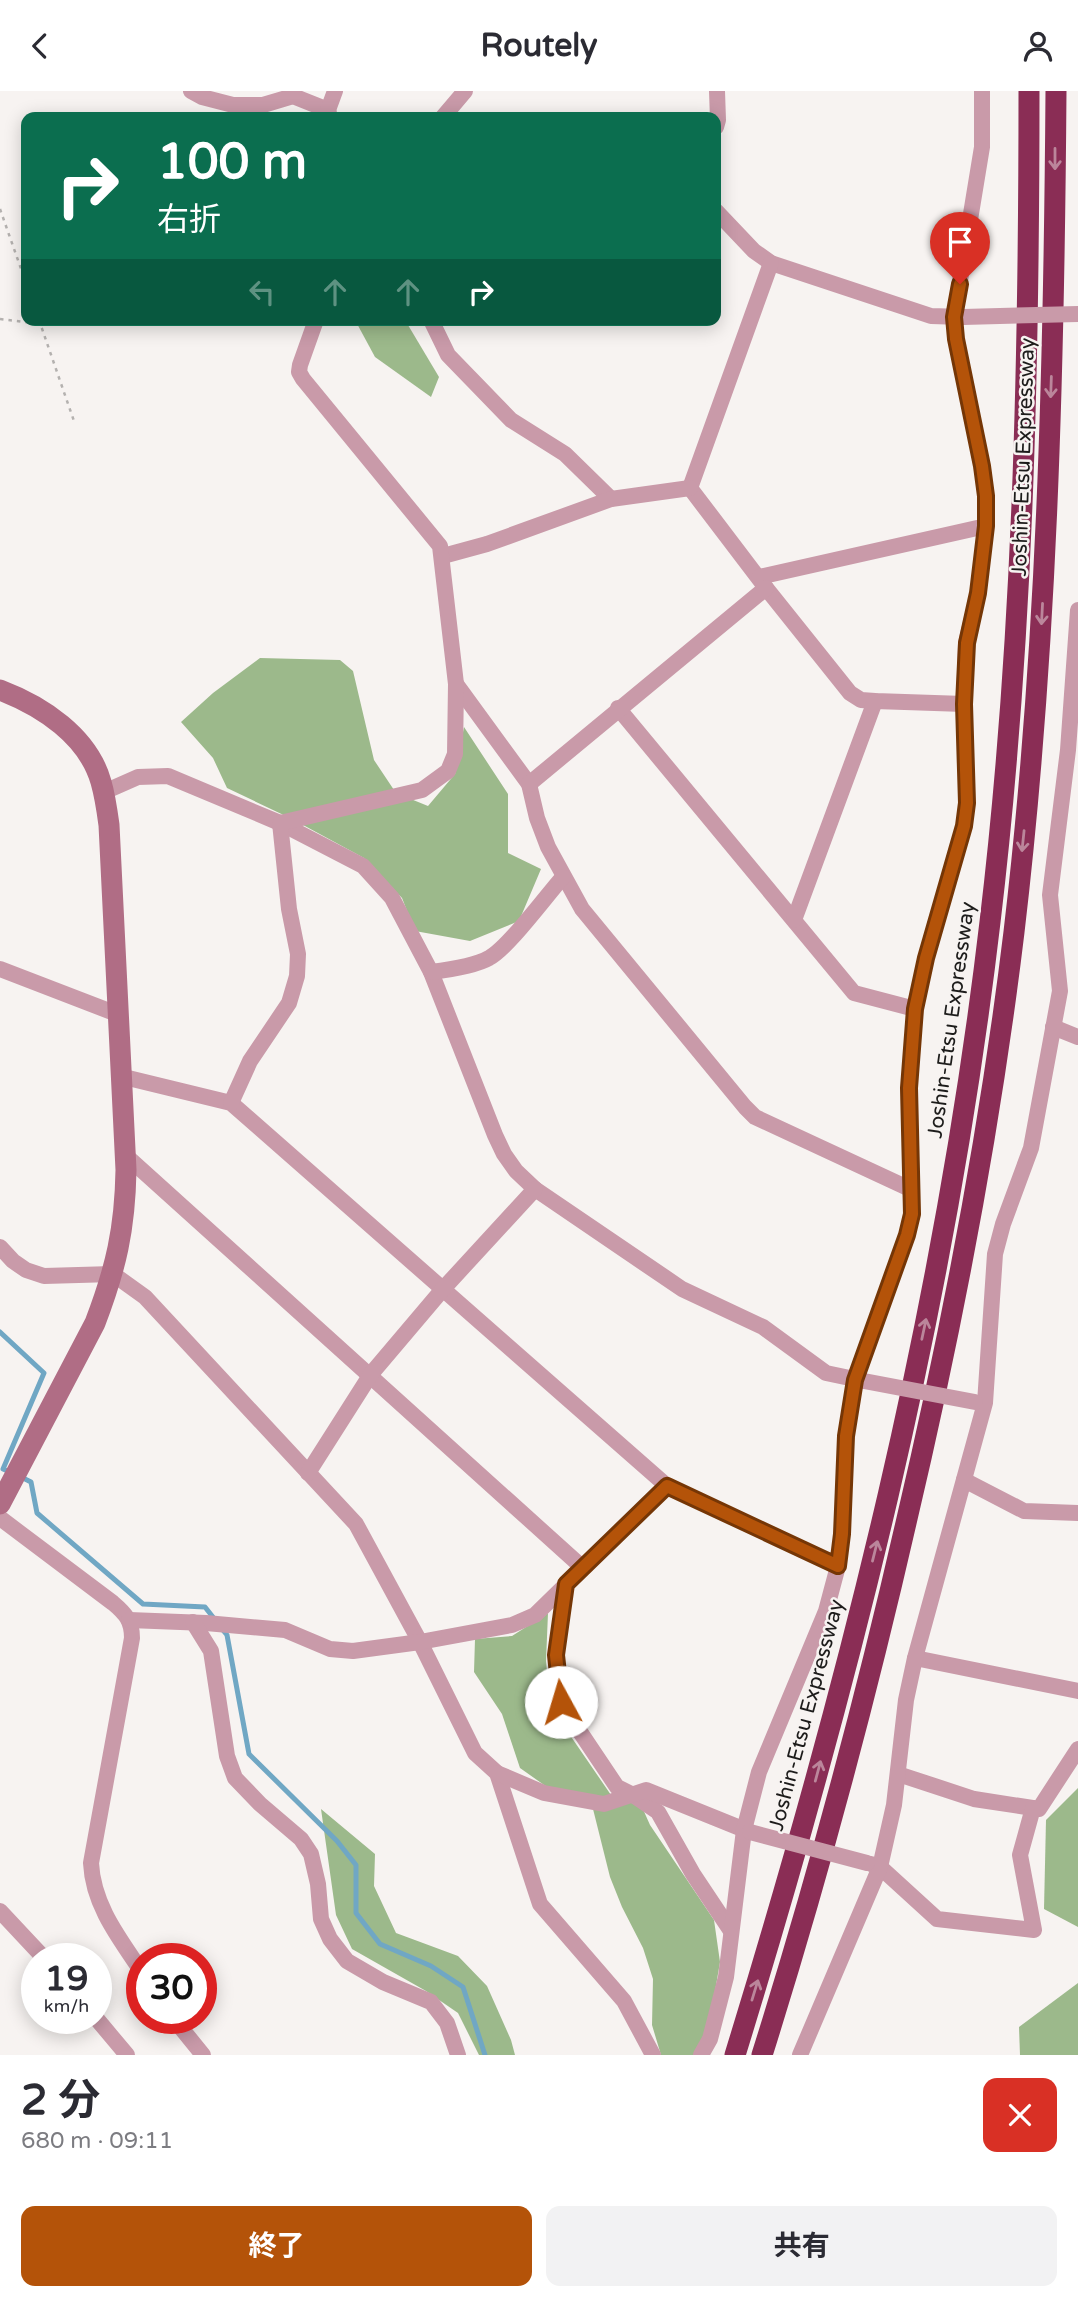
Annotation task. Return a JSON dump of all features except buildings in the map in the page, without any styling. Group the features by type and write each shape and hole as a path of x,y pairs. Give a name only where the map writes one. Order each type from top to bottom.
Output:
{"highway":[{"name":"Joshin-Etsu Expressway","path":"735,2055 817,1773 888,1494 927,1315 975,1037 1002,818 1018,607 1026,404 1029,91"},
{"name":"Joshin-Etsu Expressway","path":"762,2055 832,1818 887,1606 951,1316 1002,1028 1026,819 1042,608 1054,294 1056,91"}],"street":[{"path":"191,91 202,97 233,105 272,110 293,96 325,112"},
{"path":"330,112 335,91"},
{"path":"447,112 465,91"},
{"path":"717,91 718,112"},
{"path":"701,2055 710,2039 726,1977 747,1831 759,1772 826,1611 838,1566 846,1436 860,1381 912,1214 909,1088 915,1009 926,958 964,826 967,803 964,704 967,643 978,593 986,526 982,466 956,339 982,146 982,91"},
{"path":"721,216 754,251 771,264 931,316 1078,314"},
{"path":"690,488 771,264"},
{"path":"280,823 422,790 447,771 455,754 457,684 440,546 299,372 314,326"},
{"path":"434,326 448,355 502,412 565,454 611,499"},
{"path":"443,556 487,544 611,499 690,488"},
{"path":"690,488 850,693 861,700 964,704"},
{"path":"529,784 762,583 986,526"},
{"path":"800,2055 874,1865 894,1805 906,1700 964,1480 980,1402 995,1254 1031,1148 1060,991 1050,895 1068,750 1078,610"},
{"path":"457,684 529,784 537,818 563,877 582,909 745,1107 755,1117 910,1189"},
{"path":"0,689 35,705 61,724 74,737 95,767 103,792 108,825 124,1154 124,1219 113,1274 95,1323 0,1504"},
{"path":"794,920 875,701"},
{"path":"618,708 854,993 915,1009"},
{"path":"103,792 138,777 167,776 280,823 363,866 392,898 431,972 495,1135 516,1171 535,1189 682,1289 763,1327 826,1373 980,1402"},
{"path":"231,1103 250,1061 289,1003 297,976 298,954 289,909 280,823"},
{"path":"431,972 446,971 489,958 505,945 563,877"},
{"path":"0,969 117,1014"},
{"path":"1053,1027 1078,1037"},
{"path":"120,1076 231,1103 667,1486 838,1566"},
{"path":"124,1154 583,1568"},
{"path":"307,1473 371,1374 443,1289 535,1189"},
{"path":"0,1247 26,1270 44,1276 113,1274 145,1297 356,1524 421,1642 475,1753 497,1773 544,1793 604,1804 646,1790 747,1831 874,1865 937,1919 1034,1930 1020,1854 1033,1808"},
{"path":"964,1480 1024,1511 1078,1513"},
{"path":"129,1620 199,1622 285,1630 330,1649 353,1651 512,1625 535,1615 667,1486"},
{"path":"0,1518 113,1603 126,1614 132,1625 132,1638 91,1863 92,1884 102,1909 126,1947"},
{"path":"566,1584 556,1655 561,1702 617,1787 634,1794 658,1812 693,1874 731,1931"},
{"path":"199,1622 211,1651 227,1756 235,1778 260,1804 301,1839 311,1854 318,1884 321,1919 330,1939 347,1961 383,1982 431,2002 447,2023 458,2055"},
{"path":"915,1658 1078,1691"},
{"path":"898,1774 974,1799 1039,1809 1078,1749"},
{"path":"497,1773 540,1904 624,2001 653,2055"},
{"path":"0,1911 30,1943"},
{"path":"109,2034 127,2055"},
{"path":"186,2034 203,2055"}],"path":[{"path":"0,209 21,269"},
{"path":"0,319 21,321"},
{"path":"41,326 75,424"}],"green space":[{"path":"358,326 409,326 439,377 431,397 375,357"},
{"path":"260,658 340,660 353,671 374,760 396,793 428,806 455,774 464,727 508,794 508,853 541,869 519,921 470,941 415,931 402,898 364,858 227,788 213,758 181,722 213,693"},
{"path":"548,1613 546,1661 550,1706 611,1795 642,1807 650,1825 714,1920 720,1962 708,2033 694,2055 661,2055 652,2025 653,1979 643,1948 610,1877 592,1805 554,1792 520,1768 502,1714 474,1672 475,1639 512,1636"},
{"path":"1078,1788 1078,1927 1044,1909 1046,1820"},
{"path":"321,1809 375,1854 374,1886 396,1933 458,1956 487,1986 515,2055 479,2055 458,2013 426,1991 352,1949 336,1915"},
{"path":"1078,1983 1078,2055 1020,2055 1019,2027"}],"waterway":[{"path":"0,1332 44,1373 3,1469 12,1473"},
{"path":"21,1477 31,1482 37,1513 143,1604 205,1607 216,1621"},
{"path":"222,1629 227,1635 249,1754 337,1841 356,1865 356,1913 380,1944 431,1966 463,1987 485,2055"}],"route":[{"path":"561,1702 556,1655 566,1584 667,1486 838,1566 846,1436 855,1380 912,1214 909,1088 915,1009 926,958 964,826 967,803 964,704 967,643 978,593 986,526 986,496 956,339 954,317 960,284"}]}
